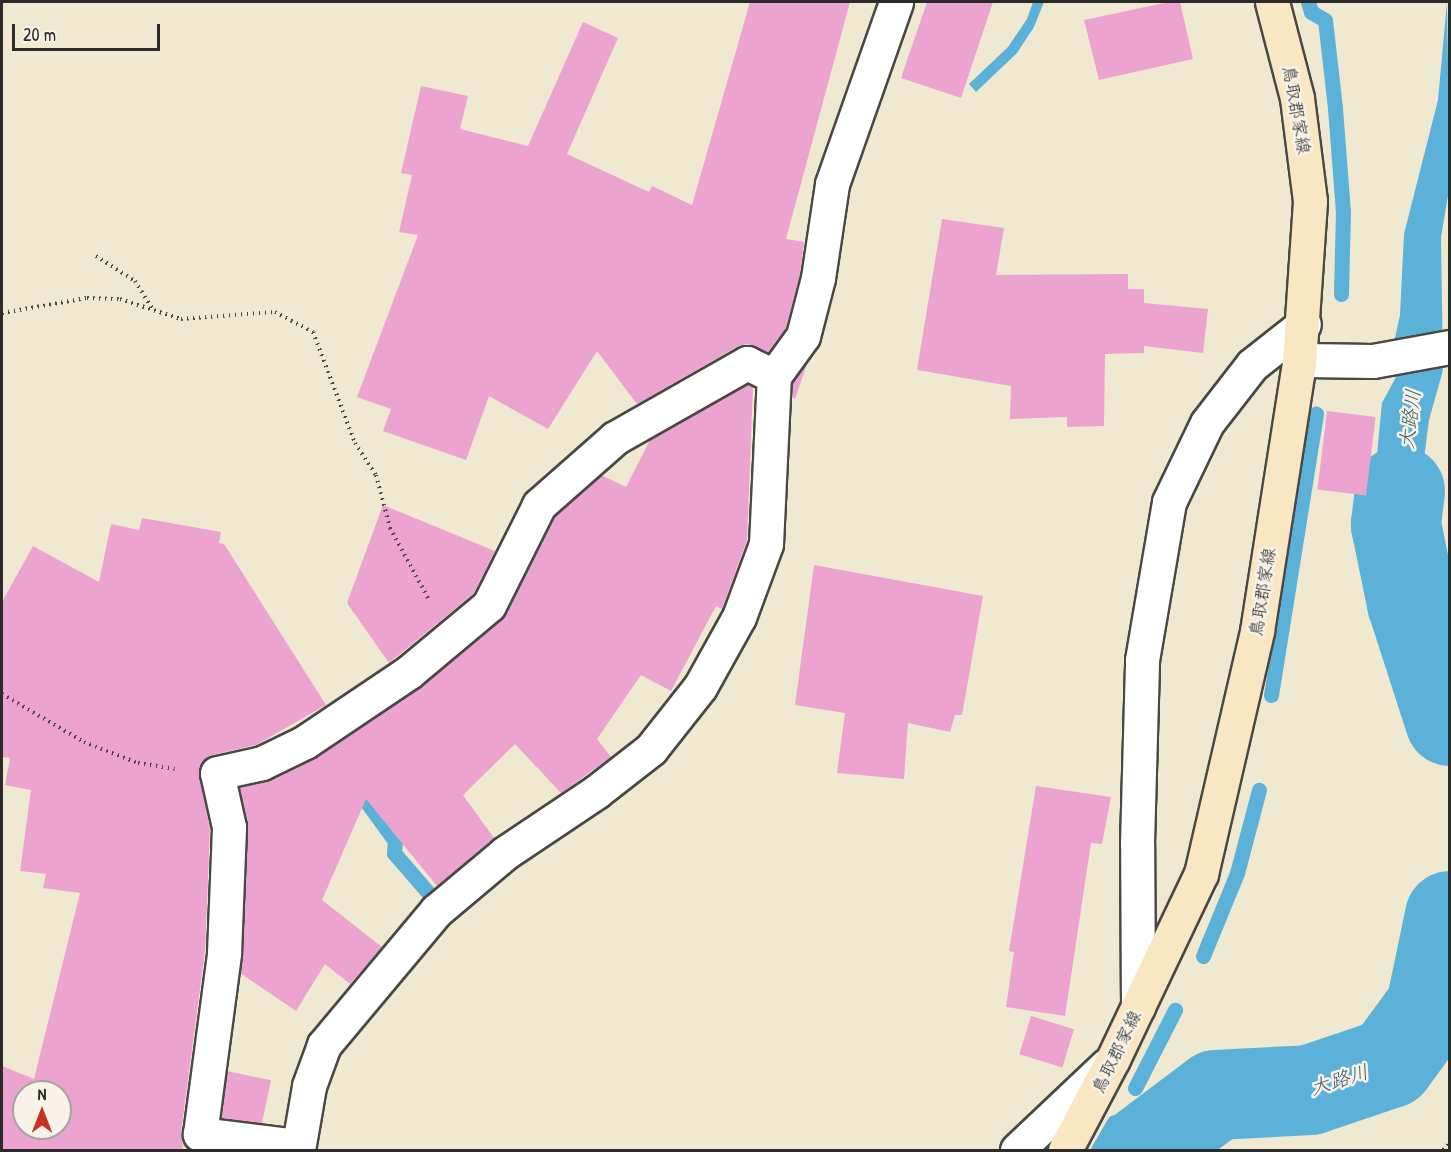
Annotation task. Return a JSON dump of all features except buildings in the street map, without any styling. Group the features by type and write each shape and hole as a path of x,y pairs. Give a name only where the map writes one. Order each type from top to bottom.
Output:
{"main road":[{"name":"鳥取郡家線","path":"1065,1150 1113,1059 1201,874 1257,631 1304,324 1310,201 1297,98 1272,2"}],"street":[{"path":"774,376 747,363 615,438 539,505 489,605 456,634 409,672 305,742 262,763 217,773 229,827 224,953 200,1134 298,1148 309,1086 324,1046 436,911 505,853 596,792 651,748 700,687 739,617 766,544 774,376 803,336 818,278 832,184 896,2"},
{"path":"1138,1007 1137,843 1142,660 1169,502 1208,423 1252,365 1304,324"},
{"path":"1299,363 1305,360 1373,362 1449,347"},
{"path":"1017,1150 1113,1059"}],"path":[{"path":"96,256 135,281 154,310"},
{"path":"2,313 87,298 120,299 181,319 275,312 313,332 355,443 376,475 390,528 433,606 456,634"},
{"path":"2,694 84,742 138,763 217,773"},
{"path":"1443,1150 1449,1143"}],"water":[{"path":"1033,2 1044,2 1034,27 1017,53 976,92 969,84 1008,47 1027,19"},
{"path":"1447,2 1450,184 1441,237 1443,370 1429,420 1412,552 1427,603 1399,624 1389,603 1375,548 1373,494 1382,403 1396,377 1392,352 1400,315 1404,234 1438,100"}],"waterway":[{"path":"1308,2 1311,12 1325,20 1335,108 1343,211 1341,294"},
{"path":"1271,695 1316,414"},
{"name":"大路川","path":"1400,491 1396,525 1412,603 1450,721"},
{"path":"350,788 366,801 395,841 394,853 432,897"},
{"path":"1203,956 1237,873 1259,790"},
{"name":"大路川","path":"1143,1150 1216,1095 1310,1090 1390,1063 1431,1007 1450,916"},
{"path":"1135,1088 1175,1010"},
{"path":"1098,1150 1114,1122"}]}
